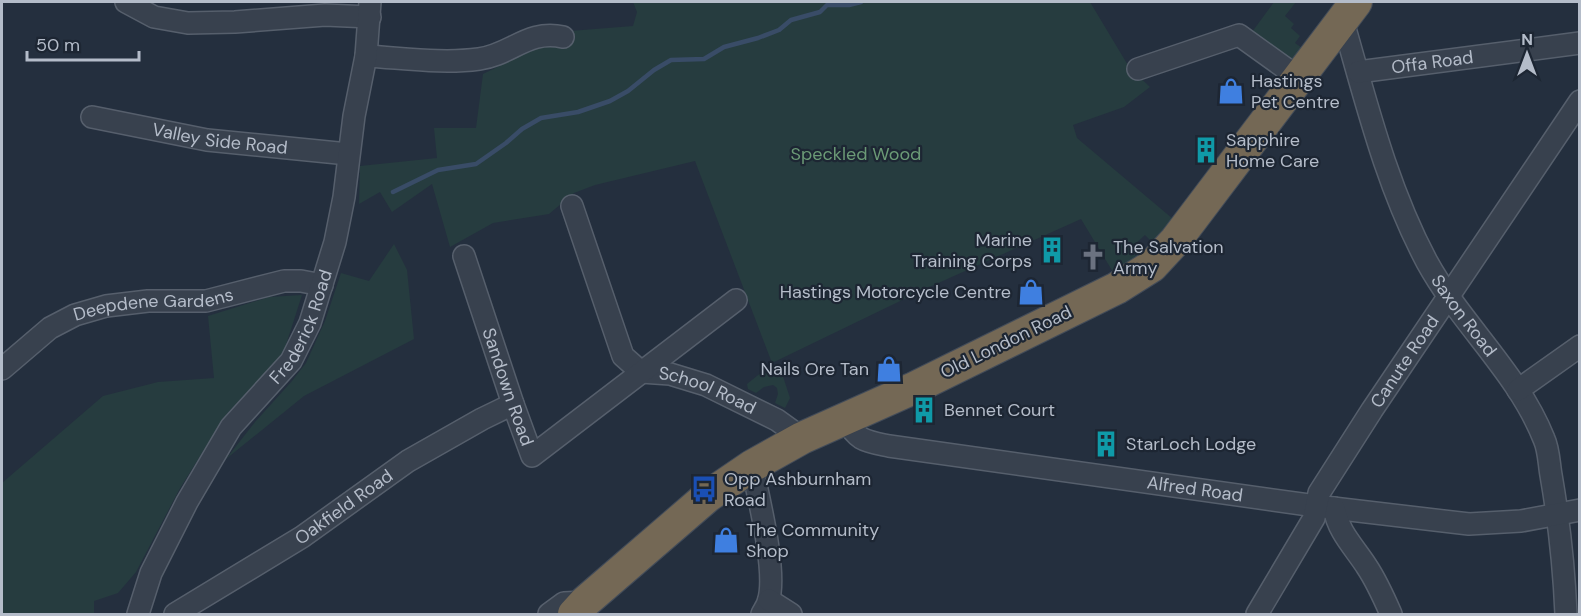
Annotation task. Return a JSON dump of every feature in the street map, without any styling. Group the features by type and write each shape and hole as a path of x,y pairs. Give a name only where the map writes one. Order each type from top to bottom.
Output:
{"highway":[{"name":"Old London Road","path":"579,608 708,496 752,466 802,438 914,388 1117,288 1152,266 1176,240 1349,10"}],"street":[{"path":"126,2 153,17 188,23 235,22 370,9"},
{"name":"Frederick Road","path":"143,614 152,573 187,502 231,427 291,361 310,323 335,242 344,197 348,154 366,56 370,9"},
{"name":"Saxon Road","path":"1349,10 1358,72 1388,174 1402,212 1428,263 1449,297 1518,390 1545,441 1558,514 1566,615"},
{"path":"366,56 481,59 539,35 552,34 563,37"},
{"path":"1138,69 1239,35 1299,78"},
{"name":"Offa Road","path":"1358,72 1580,43"},
{"name":"Canute Road","path":"1257,615 1314,518 1325,508 1319,493 1372,410 1580,101"},
{"name":"Valley Side Road","path":"92,117 207,140 348,154"},
{"name":"School Road","path":"572,206 623,356 641,372 670,374 706,385 777,420 802,438"},
{"name":"Sandown Road","path":"464,256 532,456 641,372"},
{"name":"Deepdene Gardens","path":"4,362 50,328 75,315 106,306 148,301 206,301 284,281 322,285"},
{"path":"641,372 736,300"},
{"path":"1518,390 1580,346"},
{"name":"Oakfield Road","path":"175,615 302,537 408,461 513,404"},
{"name":"Alfred Road","path":"845,418 853,434 864,441 889,446 1325,508 1469,524 1521,521 1580,510"},
{"path":"752,466 762,513 770,574 766,607 791,615"},
{"path":"1325,508 1372,575 1391,615"},
{"name":"Old London Road","path":"549,615 564,603 579,608"}],"green space":[{"name":"Speckled Wood","path":"633,2 1090,2 1129,67 1150,87 1124,107 1073,125 1077,138 1173,219 1152,242 1145,235 1130,249 1136,256 1113,272 1081,219 925,289 772,363 695,161 595,185 574,193 549,214 493,223 450,247 432,184 392,212 380,192 359,204 360,166 437,158 434,128 476,128 483,74 570,31 633,26 637,12"},
{"path":"1274,2 1296,2 1285,16 1294,24 1291,28 1300,36 1295,43 1305,50 1295,63 1252,32"},
{"path":"394,244 407,270 414,339 304,396 226,459 306,363 325,321 341,273 369,281"},
{"path":"302,295 283,354 225,416 179,490 136,572 118,593 94,601 94,614 2,614 2,483 103,396 158,382 214,378 208,316 269,297"},
{"path":"768,367 780,367 790,398 785,408 775,403 778,394 777,388 773,385 764,387 756,393 748,389 747,384"}],"waterway":[{"path":"393,192 438,170 476,164 522,129 541,118 578,112 610,101 671,60 704,59 724,47 779,30 791,20 820,12 827,5 849,5 861,2"}],"place":[{"name":"Hastings Pet Centre","path":"1231,91"},
{"name":"Sapphire Home Care","path":"1206,150"},
{"name":"Marine Training Corps","path":"1052,250"},
{"name":"The Salvation Army","path":"1093,257"},
{"name":"Hastings Motorcycle Centre","path":"1031,292"},
{"name":"Nails Ore Tan","path":"889,369"},
{"name":"Bennet Court","path":"924,410"},
{"name":"StarLoch Lodge","path":"1106,444"},
{"name":"Opp Ashburnham Road","path":"704,489"},
{"name":"The Community Shop","path":"726,540"}]}
